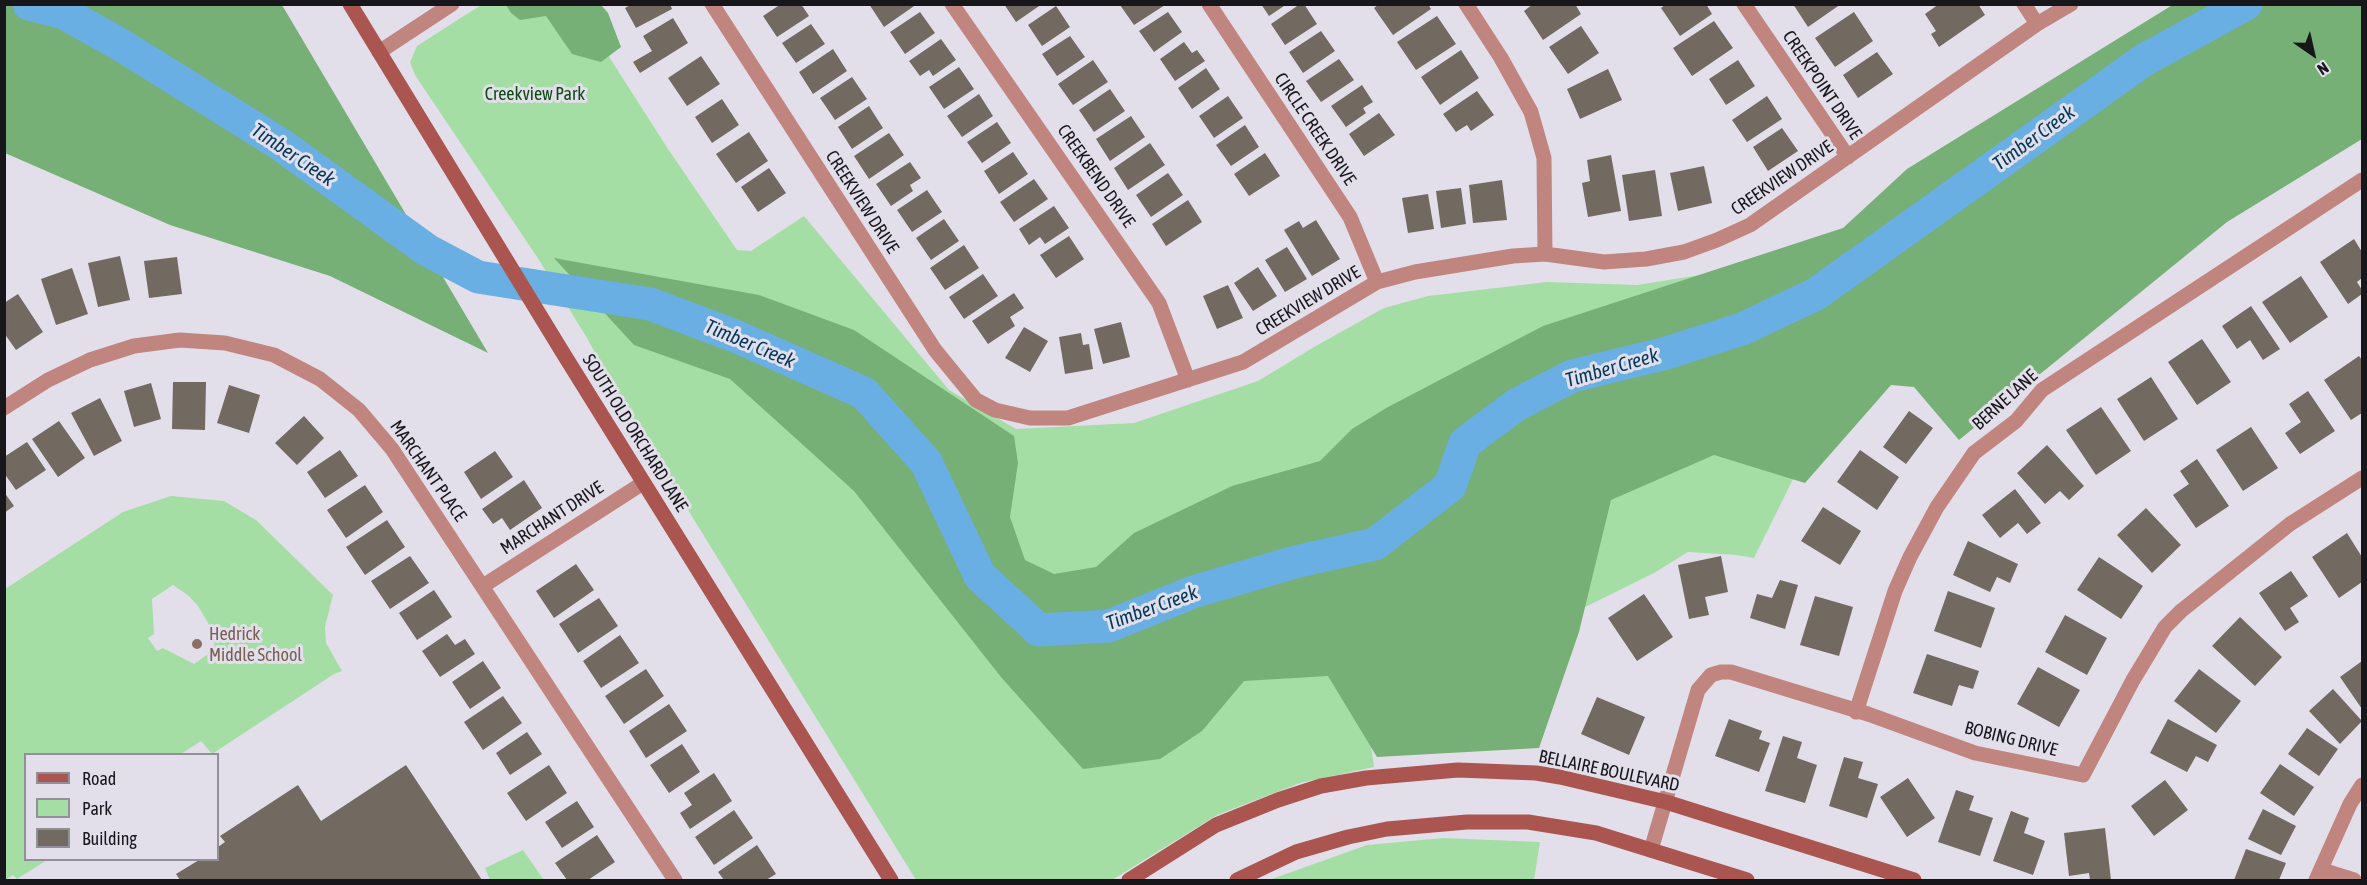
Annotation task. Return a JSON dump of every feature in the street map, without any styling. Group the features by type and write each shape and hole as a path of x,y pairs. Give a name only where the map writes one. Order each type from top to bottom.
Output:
{"main road":[{"name":"SOUTH OLD ORCHARD LANE","path":"350,4 643,483 891,880"},
{"name":"BELLAIRE BOULEVARD","path":"1129,880 1216,825 1246,811 1321,786 1366,778 1458,770 1536,773 1666,802 1914,880"},
{"path":"1237,880 1296,852 1348,837 1424,824 1467,822 1528,822 1596,833 1747,880"}],"street":[{"path":"379,52 452,4"},
{"name":"CREEKVIEW DRIVE","path":"712,4 935,350 976,400 995,410 1030,418 1068,418 1243,362 1377,282 1415,272 1513,256 1545,254 1604,261 1646,259 1684,252 1717,240 1750,225 2037,24 2072,4"},
{"name":"CREEKBEND DRIVE","path":"952,4 1160,303 1188,380"},
{"name":"CIRCLE CREEK DRIVE","path":"1209,4 1350,217 1377,282"},
{"path":"1466,4 1501,58 1531,112 1544,158 1545,254"},
{"name":"CREEKPOINT DRIVE","path":"1744,4 1848,157"},
{"path":"2024,4 2037,24"},
{"name":"BERNE LANE","path":"1856,712 1895,591 1910,557 1937,507 1974,453 2016,421 2042,390 2362,180"},
{"name":"MARCHANT PLACE","path":"4,408 48,380 90,360 134,346 180,340 225,343 274,355 320,379 359,410 392,448 675,880"},
{"name":"BOBING DRIVE","path":"1651,850 1698,690 1711,675 1731,672 1868,714 1975,753 2083,775 2133,680 2165,627 2181,611 2290,524 2362,478"},
{"name":"MARCHANT DRIVE","path":"483,586 643,483"},
{"path":"2354,880 2319,875 2350,804 2362,785"}],"green space":[{"path":"5,4 282,5 488,353 330,276 170,225 5,153"},
{"path":"2174,4 2362,5 2362,139 2227,222 1959,440 1914,387 1891,385 1805,483 1714,455 1611,500 1579,632 1539,748 1377,757 1328,676 1244,681 1202,731 1160,759 1083,769 1001,677 854,491 730,379 634,345 554,258 759,295 854,330 1014,436 1018,463 1010,517 1025,560 1054,574 1096,567 1134,533 1232,486 1320,461 1352,429 1388,407 1543,326 1843,228 1907,169"},
{"name":"Creekview Park","path":"481,5 576,5 668,149 737,250 751,251 804,216 949,390 1016,429 1134,423 1258,381 1384,308 1428,296 1547,282 1637,285 1763,265 1801,463 1754,558 1688,552 1654,573 1577,611 1363,691 1374,767 1300,783 1217,815 1112,880 916,880 619,398 587,338 539,260 415,75 410,62 417,46"},
{"path":"506,5 601,5 608,13 621,47 601,62 572,54 546,16 520,20 511,13"},
{"path":"171,496 224,501 256,520 333,595 325,627 326,643 342,671 214,753 201,741 183,753 24,753 24,861 45,861 17,879 13,875 5,880 5,589 123,512","holes":["173,585 189,596 211,628 215,649 194,664 163,648 157,651 148,638 154,634 152,599"]},
{"path":"1443,838 1540,842 1534,880 1269,880 1367,845"},
{"path":"523,850 544,880 490,880 485,868"}],"building":[{"path":"632,4 670,4 672,9 636,28 625,8"},
{"path":"781,4 801,4 809,16 777,37 763,16"},
{"path":"869,4 917,4 884,27"},
{"path":"1004,4 1042,4 1016,22"},
{"path":"1261,4 1287,4 1269,16"},
{"path":"1300,4 1304,4 1317,24 1285,45 1271,24"},
{"path":"1379,4 1428,4 1431,9 1393,35 1374,8"},
{"path":"1533,4 1575,4 1581,14 1543,40 1524,11"},
{"path":"1666,4 1706,4 1712,14 1680,36 1661,8"},
{"path":"1793,4 1841,4 1808,27"},
{"path":"1939,4 1978,4 1985,15 1939,47 1931,34 1936,31 1925,14"},
{"path":"1120,5 1165,5 1134,25"},
{"path":"1056,6 1070,27 1042,46 1028,25"},
{"path":"920,12 935,33 905,54 890,32"},
{"path":"1168,12 1182,32 1154,52 1139,31"},
{"path":"1854,12 1873,41 1835,67 1815,38"},
{"path":"1437,16 1456,44 1416,70 1397,42"},
{"path":"673,18 688,43 640,73 633,62 652,51 643,36"},
{"path":"1714,21 1733,48 1692,76 1673,48"},
{"path":"811,24 825,44 796,63 782,43"},
{"path":"1581,26 1599,53 1568,74 1549,47"},
{"path":"1321,31 1335,51 1303,73 1289,52"},
{"path":"1070,36 1085,57 1057,76 1042,54"},
{"path":"941,39 956,60 933,76 929,70 920,76 909,61"},
{"path":"1184,42 1192,53 1197,50 1205,61 1175,81 1160,59"},
{"path":"833,49 847,71 813,94 799,72"},
{"path":"1461,50 1479,78 1440,105 1421,77"},
{"path":"1877,52 1893,74 1858,98 1843,75"},
{"path":"701,56 720,84 687,106 668,78"},
{"path":"1339,59 1354,80 1321,102 1306,81"},
{"path":"1093,60 1108,82 1073,105 1058,84"},
{"path":"1738,60 1755,86 1726,105 1709,79"},
{"path":"959,67 974,89 944,109 929,87"},
{"path":"1206,68 1220,89 1192,109 1178,88"},
{"path":"1608,69 1622,100 1580,119 1567,89"},
{"path":"852,77 867,99 835,120 820,98"},
{"path":"1362,85 1373,102 1363,108 1366,113 1346,127 1331,106"},
{"path":"1110,89 1125,111 1094,132 1079,110"},
{"path":"1477,91 1494,115 1471,131 1467,125 1456,132 1443,114"},
{"path":"979,94 993,116 962,137 947,116"},
{"path":"1228,96 1243,118 1214,138 1199,116"},
{"path":"1767,96 1782,119 1747,142 1732,120"},
{"path":"722,99 739,125 712,143 695,117"},
{"path":"869,106 883,128 852,149 838,127"},
{"path":"1379,113 1395,135 1364,156 1349,134"},
{"path":"1131,116 1145,137 1110,161 1096,139"},
{"path":"997,122 1011,143 982,163 967,142"},
{"path":"1245,125 1259,147 1231,166 1216,145"},
{"path":"1782,128 1798,151 1768,171 1753,147"},
{"path":"749,132 768,161 736,183 716,154"},
{"path":"889,133 904,155 869,179 854,156"},
{"path":"1150,143 1165,165 1128,190 1114,168"},
{"path":"1013,152 1028,174 999,194 984,171"},
{"path":"1265,153 1280,176 1249,196 1234,174"},
{"path":"1611,155 1621,211 1588,217 1582,183 1590,181 1587,160"},
{"path":"910,162 921,178 910,185 913,191 891,206 876,184"},
{"path":"1704,166 1712,203 1678,211 1670,173"},
{"path":"769,168 786,193 758,212 741,187"},
{"path":"1655,170 1662,216 1629,221 1622,175"},
{"path":"1168,173 1183,195 1151,217 1136,195"},
{"path":"1034,179 1048,199 1014,222 1000,202"},
{"path":"1502,180 1507,220 1473,223 1469,185"},
{"path":"1461,188 1466,224 1441,228 1436,191"},
{"path":"927,190 942,212 912,232 897,210"},
{"path":"1428,194 1434,229 1408,233 1402,198"},
{"path":"1188,200 1202,222 1166,246 1152,224"},
{"path":"1054,206 1069,228 1045,244 1040,237 1029,245 1019,229"},
{"path":"944,219 959,241 931,260 916,238"},
{"path":"1316,220 1340,259 1312,276 1284,230 1299,221 1303,228"},
{"path":"1069,236 1084,259 1056,278 1040,255"},
{"path":"2354,239 2362,252 2362,278 2357,282 2362,294 2348,304 2320,262"},
{"path":"964,245 979,268 945,290 930,268"},
{"path":"1287,247 1307,279 1285,292 1265,260"},
{"path":"120,256 130,300 98,307 88,263"},
{"path":"177,257 182,294 149,298 144,261"},
{"path":"1258,267 1277,296 1253,311 1234,283"},
{"path":"72,268 88,314 56,325 41,279"},
{"path":"983,274 998,296 964,319 949,297"},
{"path":"2301,276 2328,317 2290,343 2262,302"},
{"path":"1228,285 1243,318 1217,329 1203,296"},
{"path":"1014,293 1024,308 1010,317 1015,326 988,344 972,321"},
{"path":"18,294 43,332 16,350 4,333 4,303"},
{"path":"2251,306 2280,349 2263,360 2250,340 2237,349 2222,326"},
{"path":"1121,322 1130,357 1103,364 1094,329"},
{"path":"1024,327 1048,341 1030,372 1005,358"},
{"path":"1081,333 1083,345 1089,344 1093,369 1065,374 1059,337"},
{"path":"2202,339 2231,382 2197,405 2168,362"},
{"path":"2359,356 2362,360 2362,413 2351,420 2324,380"},
{"path":"2151,377 2178,419 2144,441 2117,399"},
{"path":"173,382 206,382 205,430 172,429"},
{"path":"151,383 161,419 134,427 124,391"},
{"path":"229,385 260,395 249,433 217,423"},
{"path":"2308,391 2335,431 2300,454 2285,433 2301,422 2289,404"},
{"path":"100,398 122,441 94,456 71,413"},
{"path":"2101,407 2131,451 2096,475 2066,430"},
{"path":"1909,411 1933,428 1906,464 1883,447"},
{"path":"304,416 324,438 297,465 275,443"},
{"path":"59,421 85,458 58,477 32,439"},
{"path":"2251,427 2278,468 2243,491 2216,450"},
{"path":"27,442 46,470 16,490 4,473 4,457"},
{"path":"2047,445 2084,486 2069,500 2060,491 2045,504 2017,473"},
{"path":"340,450 358,476 325,498 307,472"},
{"path":"1860,450 1899,477 1877,510 1837,482"},
{"path":"495,451 513,477 481,499 464,472"},
{"path":"2197,459 2229,506 2196,528 2173,495 2189,484 2180,471"},
{"path":"524,480 542,508 510,530 502,518 493,524 482,509"},
{"path":"365,485 383,512 346,538 327,510"},
{"path":"2015,489 2041,523 2027,534 2018,523 2000,538 1982,515"},
{"path":"4,492 14,506 4,513"},
{"path":"1823,507 1861,531 1840,565 1801,541"},
{"path":"2146,508 2181,545 2152,573 2117,535"},
{"path":"387,520 405,547 365,575 346,547"},
{"path":"2347,533 2362,557 2362,582 2339,598 2312,557"},
{"path":"1968,541 2018,564 2010,583 1997,577 1990,592 1953,575"},
{"path":"410,556 429,583 390,609 371,581"},
{"path":"1721,556 1728,592 1705,597 1709,615 1689,619 1678,565"},
{"path":"2099,557 2143,586 2121,619 2077,590"},
{"path":"576,564 594,590 554,618 536,591"},
{"path":"2291,571 2308,596 2290,608 2299,622 2285,631 2259,593"},
{"path":"1780,580 1798,585 1785,629 1750,618 1757,594 1772,598"},
{"path":"434,590 452,617 417,640 399,613"},
{"path":"1948,591 1995,608 1981,648 1934,631"},
{"path":"1644,594 1673,637 1637,661 1608,618"},
{"path":"1815,596 1853,607 1839,656 1800,645"},
{"path":"599,598 618,626 578,653 559,624"},
{"path":"2065,615 2107,638 2087,675 2045,652"},
{"path":"2240,617 2282,657 2255,686 2212,646"},
{"path":"447,634 455,645 465,639 475,654 440,677 422,651"},
{"path":"620,635 639,663 601,688 583,661"},
{"path":"1927,654 1979,671 1973,689 1959,685 1952,706 1913,693"},
{"path":"483,661 501,688 470,709 452,682"},
{"path":"2362,661 2362,709 2340,677"},
{"path":"2038,667 2080,690 2059,727 2017,704"},
{"path":"646,669 664,696 624,724 605,696"},
{"path":"2199,669 2241,701 2216,733 2174,701"},
{"path":"2333,689 2362,721 2340,744 2309,711"},
{"path":"503,696 522,723 483,750 464,722"},
{"path":"1597,697 1645,717 1629,755 1581,734"},
{"path":"669,704 687,731 646,758 629,731"},
{"path":"1729,719 1762,731 1759,739 1770,743 1759,772 1715,756"},
{"path":"2168,719 2217,745 2208,762 2196,756 2187,772 2150,753"},
{"path":"2307,728 2338,749 2319,776 2288,754"},
{"path":"527,732 542,754 510,775 496,753"},
{"path":"1783,736 1802,742 1797,758 1817,765 1805,803 1765,791"},
{"path":"682,744 700,772 669,793 650,765"},
{"path":"1844,757 1863,762 1858,778 1878,784 1867,818 1829,806"},
{"path":"2280,764 2314,787 2294,816 2260,793"},
{"path":"406,765 482,880 180,880 176,874 197,861 219,861 219,846 225,842 220,836 298,785 321,821"},
{"path":"549,765 567,793 526,821 507,793"},
{"path":"714,773 732,801 690,829 680,813 692,805 684,793"},
{"path":"1908,778 1935,818 1907,837 1880,797"},
{"path":"2165,780 2188,810 2154,836 2131,806"},
{"path":"1956,790 1974,796 1969,810 1993,818 1980,856 1938,842"},
{"path":"577,801 594,827 562,848 545,822"},
{"path":"2263,809 2296,826 2281,855 2248,839"},
{"path":"734,810 753,838 714,865 695,837"},
{"path":"2011,811 2029,818 2024,833 2045,841 2033,875 1993,861"},
{"path":"2105,828 2111,880 2090,880 2089,873 2069,876 2064,833"},
{"path":"597,835 615,862 588,880 567,880 555,863"},
{"path":"757,845 776,874 766,880 724,880 718,872"},
{"path":"2246,849 2286,863 2279,880 2234,880"}],"waterway":[{"name":"Timber Creek","path":"29,4 64,13 121,45 280,144 427,250 478,277 650,304 735,336 864,393 926,462 980,576 1039,630 1109,626 1193,592 1295,562 1375,544 1450,486 1465,443 1516,405 1572,376 1663,354 1742,329 1816,294 2144,60 2246,4"}],"place":[{"name":"Hedrick Middle School","path":"197,644"}]}
